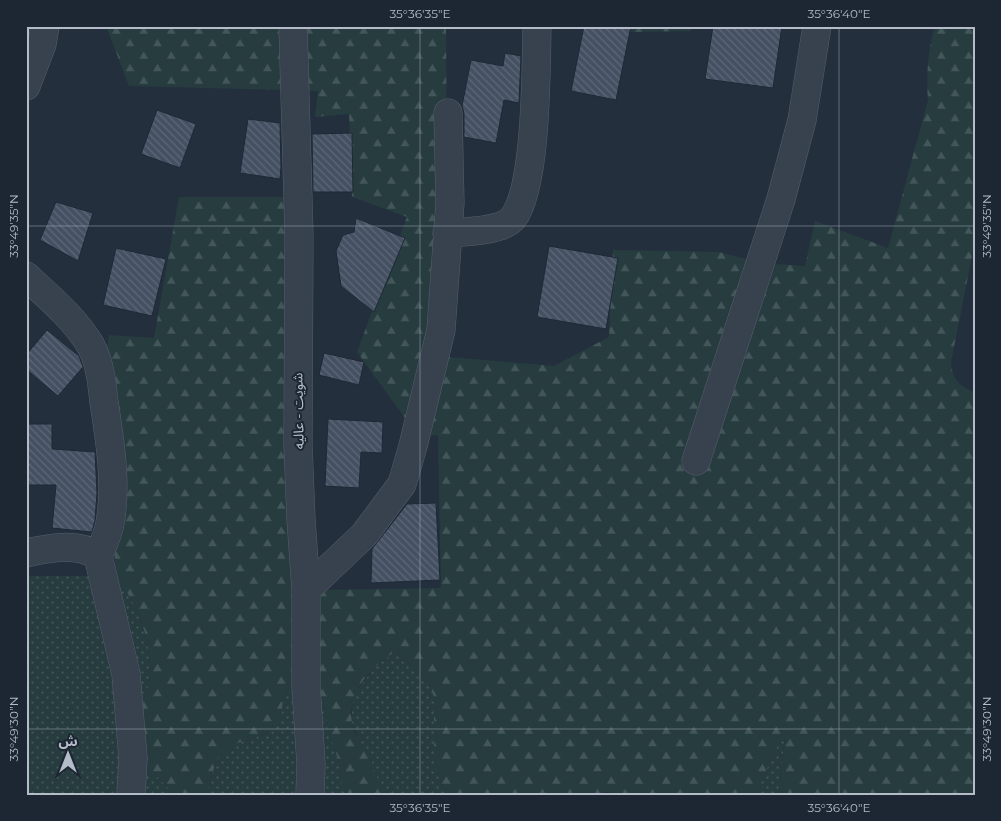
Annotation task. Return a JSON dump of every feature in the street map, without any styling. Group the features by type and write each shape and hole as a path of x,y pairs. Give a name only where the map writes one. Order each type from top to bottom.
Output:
{"street":[{"path":"26,86 42,44 45,26"},
{"name":"شويت - عاليه","path":"293,26 299,234 298,444 306,590 306,686 311,764 310,795"},
{"path":"447,233 475,232 494,228 513,219 522,199 528,180 533,129 537,26"},
{"path":"696,461 781,199 802,120 817,26"},
{"path":"306,590 364,535 402,484 441,330 450,203 448,113"},
{"path":"26,276 52,299 76,326 92,347 100,372 111,458 112,496 110,524 98,556 126,674 131,715 133,758 131,795"},
{"path":"26,553 48,548 72,547 89,550 98,556"}],"green space":[{"path":"106,26 446,26 448,357 554,366 609,337 613,250 719,252 761,263 805,266 815,221 888,248 928,100 928,63 935,26 975,26 975,241 951,362 957,381 975,392 975,795 779,795 785,737 776,749 755,795 615,795 606,792 597,795 447,795 434,765 434,697 429,683 396,651 378,664 363,681 353,700 351,711 355,731 388,795 349,795 341,781 340,765 327,726 319,686 300,665 283,699 281,722 273,731 238,743 216,759 210,785 203,795 171,795 169,789 156,776 116,749 147,692 150,677 150,661 148,646 139,616 125,588 116,576 102,382 109,335 154,338 179,197 298,197 319,590 441,588 438,435 418,436 357,352 407,217 352,197 349,114 315,117 318,91 129,86"},
{"path":"629,26 691,26 691,31 629,32"},
{"path":"26,576 116,576 125,588 144,631 150,661 150,677 147,692 116,749 156,776 169,789 171,795 26,795"},
{"path":"396,651 429,683 434,697 434,765 447,795 388,795 375,775 370,757 362,746 352,723 354,694 375,667"},
{"path":"301,665 319,686 327,726 340,765 341,781 349,795 203,795 210,785 216,759 238,743 273,731 281,722 283,699"},
{"path":"785,736 779,795 755,795 776,749"}],"building":[{"path":"584,26 631,26 616,100 571,91"},
{"path":"713,26 782,26 773,88 705,79"},
{"path":"505,53 521,56 519,103 504,100 496,143 464,137 464,113 462,106 471,60 503,66"},
{"path":"157,110 196,124 180,168 141,154"},
{"path":"248,119 280,123 280,179 240,173"},
{"path":"352,133 353,192 313,192 312,134"},
{"path":"56,202 93,213 78,261 40,240"},
{"path":"356,218 405,238 374,312 341,286 336,251 343,235 354,232"},
{"path":"549,246 618,258 606,329 537,317"},
{"path":"116,248 166,259 152,316 103,305"},
{"path":"47,330 79,356 83,367 58,396 26,369 26,355"},
{"path":"324,353 364,362 359,385 319,375"},
{"path":"328,419 383,422 382,453 361,452 359,488 325,486"},
{"path":"26,424 52,424 52,449 95,452 97,493 92,532 52,528 56,485 26,485"},
{"path":"436,503 440,580 371,583 372,549 407,504"}]}
